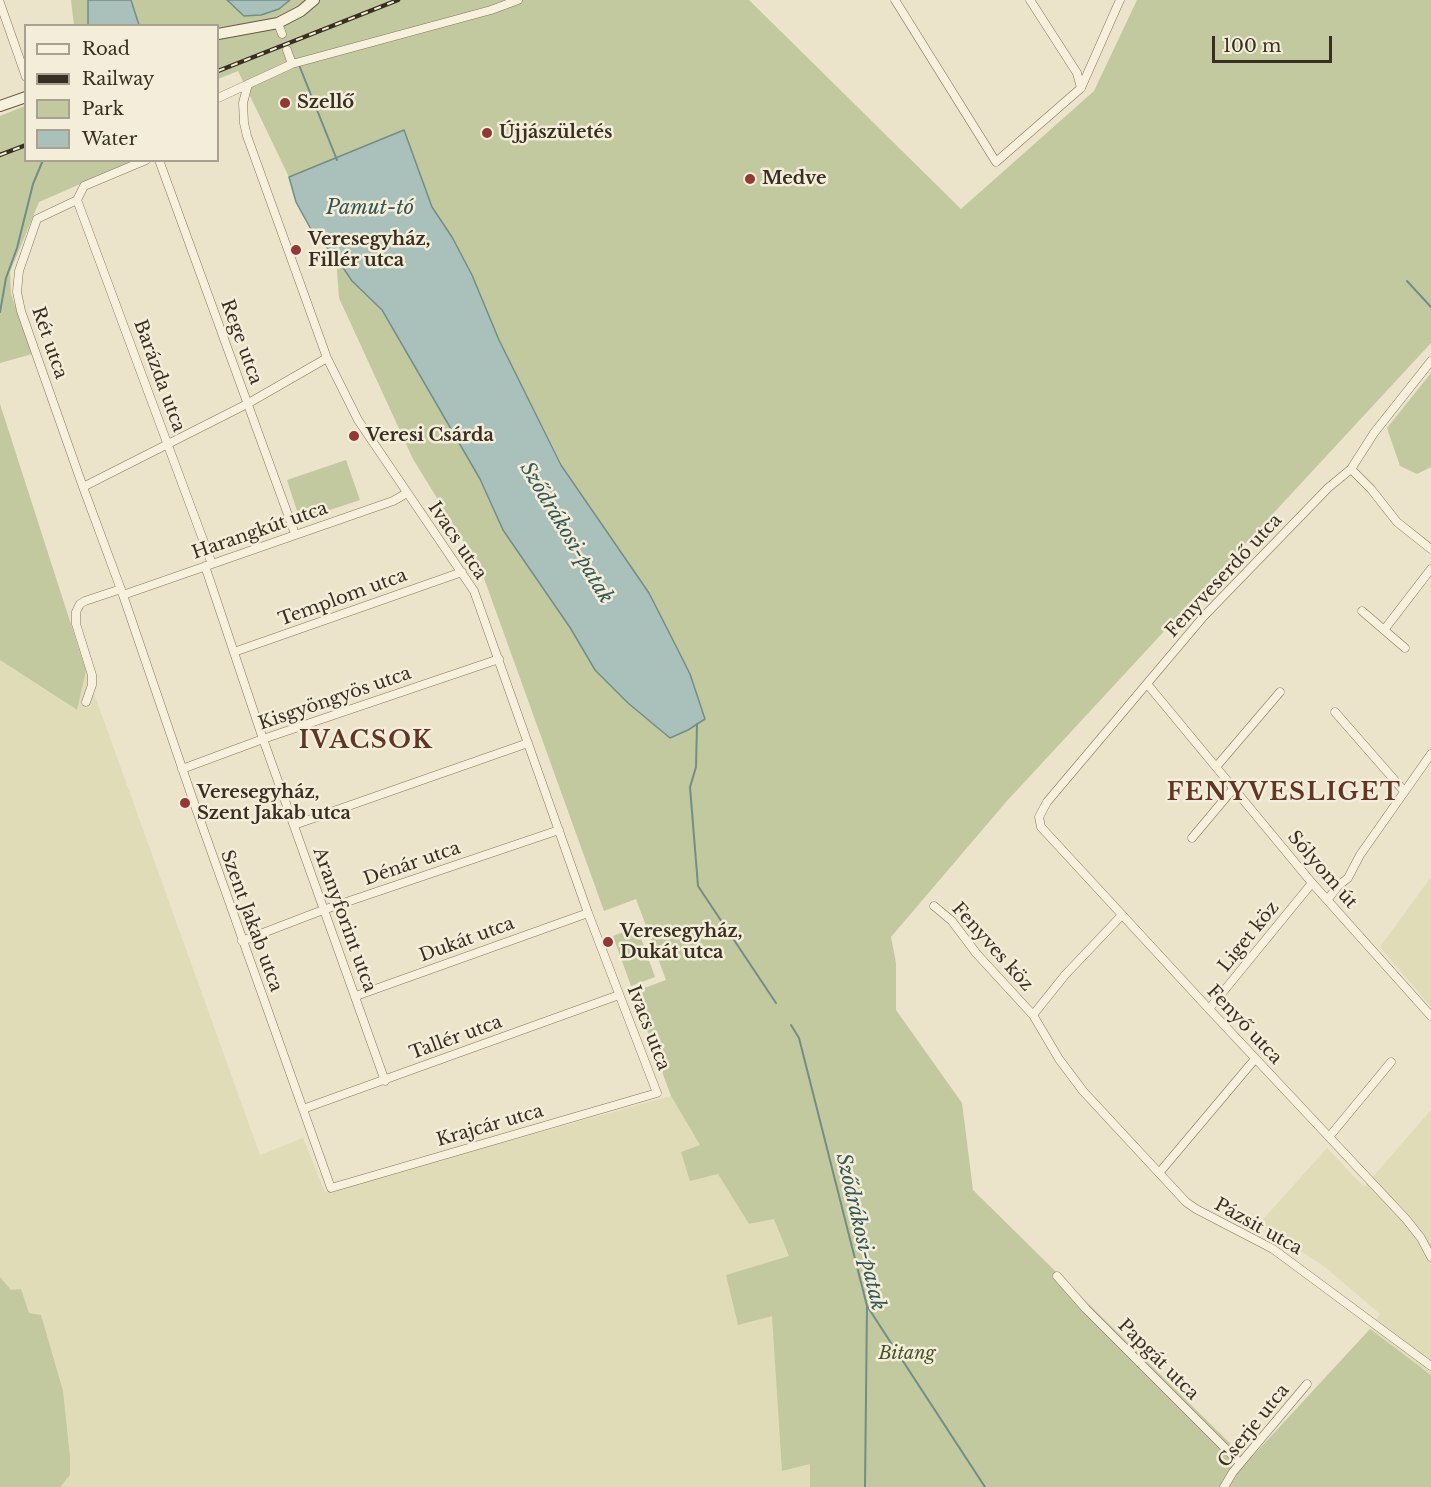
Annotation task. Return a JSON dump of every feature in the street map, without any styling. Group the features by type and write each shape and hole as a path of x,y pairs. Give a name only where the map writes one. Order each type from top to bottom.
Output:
{"street":[{"path":"219,34 278,23 301,11 314,0"},
{"path":"219,98 292,64 491,10 518,0"},
{"path":"895,0 996,162 1082,88 1120,0"},
{"path":"1030,0 1077,73 1082,88"},
{"path":"0,3 24,71"},
{"path":"278,23 282,34"},
{"path":"288,50 292,64"},
{"name":"Ivacs utca","path":"248,84 243,103 245,129 327,358 358,420 474,591 588,913 657,1094"},
{"path":"0,106 24,98"},
{"name":"Rét utca","path":"122,592 82,487 21,311 17,292 19,271 37,219 77,200 84,186 141,162"},
{"name":"Rege utca","path":"160,162 295,534"},
{"name":"Barázda utca","path":"77,200 169,445 208,565"},
{"path":"82,487 247,404 327,358"},
{"name":"Fenyveserdő utca","path":"1040,813 1204,616 1328,488 1351,470 1374,434 1431,361"},
{"path":"1351,470 1371,489 1397,522 1431,549"},
{"name":"Harangkút utca","path":"86,702 92,685 92,675 76,624 78,607 85,601 208,565 393,501 407,493"},
{"name":"Aranyforint utca","path":"208,565 263,739 385,1080"},
{"path":"1384,630 1431,570"},
{"name":"Templom utca","path":"234,652 462,572"},
{"name":"Szent Jakab utca","path":"122,592 330,1188"},
{"path":"1362,611 1405,648"},
{"name":"Kisgyöngyös utca","path":"182,769 499,659"},
{"name":"Sólyom út","path":"1148,685 1312,883 1431,1016"},
{"path":"1215,767 1280,692"},
{"path":"1335,712 1404,791"},
{"path":"294,825 528,743"},
{"path":"1328,899 1338,886 1348,879 1360,855 1431,754"},
{"path":"1192,838 1233,789"},
{"name":"Fenyő utca","path":"1040,813 1041,827 1406,1219 1421,1238 1431,1257"},
{"name":"Dénár utca","path":"242,940 559,830"},
{"name":"Liget köz","path":"1209,1009 1312,883"},
{"name":"Fenyves köz","path":"934,906 952,921 976,953 1032,1015 1065,975 1122,915"},
{"name":"Dukát utca","path":"356,996 588,913"},
{"name":"Tallér utca","path":"303,1109 619,995"},
{"name":"Pázsit utca","path":"1032,1015 1059,1059 1083,1091 1159,1173 1196,1209 1273,1249 1431,1366"},
{"path":"1159,1173 1255,1059"},
{"path":"1329,1137 1392,1062"},
{"name":"Krajcár utca","path":"330,1188 657,1094"},
{"name":"Papgát utca","path":"1057,1276 1086,1309 1240,1463"},
{"name":"Cserje utca","path":"1224,1487 1240,1463 1307,1384"}],"shaded area":[{"path":"0,660 76,710 86,671 260,1155 303,1138 325,1192 671,1096 749,1224 833,1206 846,1487 0,1487"},
{"path":"1431,877 1431,1007 1380,947"},
{"path":"1431,1110 1431,1375 1370,1329 1380,1314 1325,1267 1259,1224 1327,1148 1364,1187"}],"green space":[{"path":"71,0 88,0 88,24 74,24"},
{"name":"Bitang","path":"131,0 227,0 244,16 261,15 279,9 290,0 749,0 961,209 1094,91 1137,0 1431,0 1431,343 1006,802 891,937 896,963 896,1010 962,1103 973,1190 1248,1461 1370,1329 1431,1375 1431,1487 810,1487 810,1464 782,1471 772,1316 738,1325 726,1275 789,1256 774,1219 749,1224 718,1174 690,1181 681,1152 700,1145 671,1096 633,992 666,980 636,899 604,911 481,570 413,459 339,298 336,257 352,281 381,310 480,479 503,530 571,629 595,670 628,703 670,738 635,573 562,465 499,340 472,275 452,237 432,207 404,131 289,177 238,71 219,79 219,24 139,24"},
{"path":"24,106 24,162 131,162 39,202 10,272 11,294 32,354 0,363 0,116"},
{"path":"1431,373 1431,467 1417,474 1400,466 1387,428"},
{"path":"0,404 86,671 77,710 0,660"},
{"path":"346,460 360,500 300,520 287,480"},
{"path":"637,927 655,977 631,986 613,936"},
{"path":"0,1277 11,1290 21,1289 29,1313 41,1315 63,1391 70,1475 60,1487 0,1487"}],"water":[{"path":"88,0 131,0 139,24 88,24"},
{"path":"227,0 290,0 279,9 261,15 244,16"},
{"name":"Pamut-tó","path":"404,130 432,207 452,237 472,275 499,340 561,465 649,593 690,674 705,719 688,730 670,738 628,703 595,670 571,629 503,530 480,479 382,310 352,281 336,257 313,233 296,202 289,177"}],"waterway":[{"name":"Sződrákosi-patak","path":"299,65 337,160"},
{"path":"0,312 6,278 17,248 33,184 42,162"},
{"path":"1407,281 1431,307"},
{"name":"Sződrákosi-patak","path":"697,724 696,767 690,787 698,886 776,1003"},
{"name":"Sződrákosi-patak","path":"791,1025 799,1038 867,1306 865,1487"},
{"path":"867,1306 985,1487"}],"tunnel":[{"path":"282,34 287,50"}],"railway":[{"path":"219,71 398,0"},
{"path":"0,155 24,146"}],"place":[{"name":"Szellő","path":"285,103"},
{"name":"Újjászületés","path":"487,133"},
{"name":"Medve","path":"750,179"},
{"name":"Veresegyház, Fillér utca","path":"296,250"},
{"name":"Veresi Csárda","path":"354,436"},
{"name":"Veresegyház, Szent Jakab utca","path":"185,803"},
{"name":"Veresegyház, Dukát utca","path":"608,942"}],"district":[{"name":"IVACSOK","path":"366,741"},
{"name":"FENYVESLIGET","path":"1284,793"}]}
